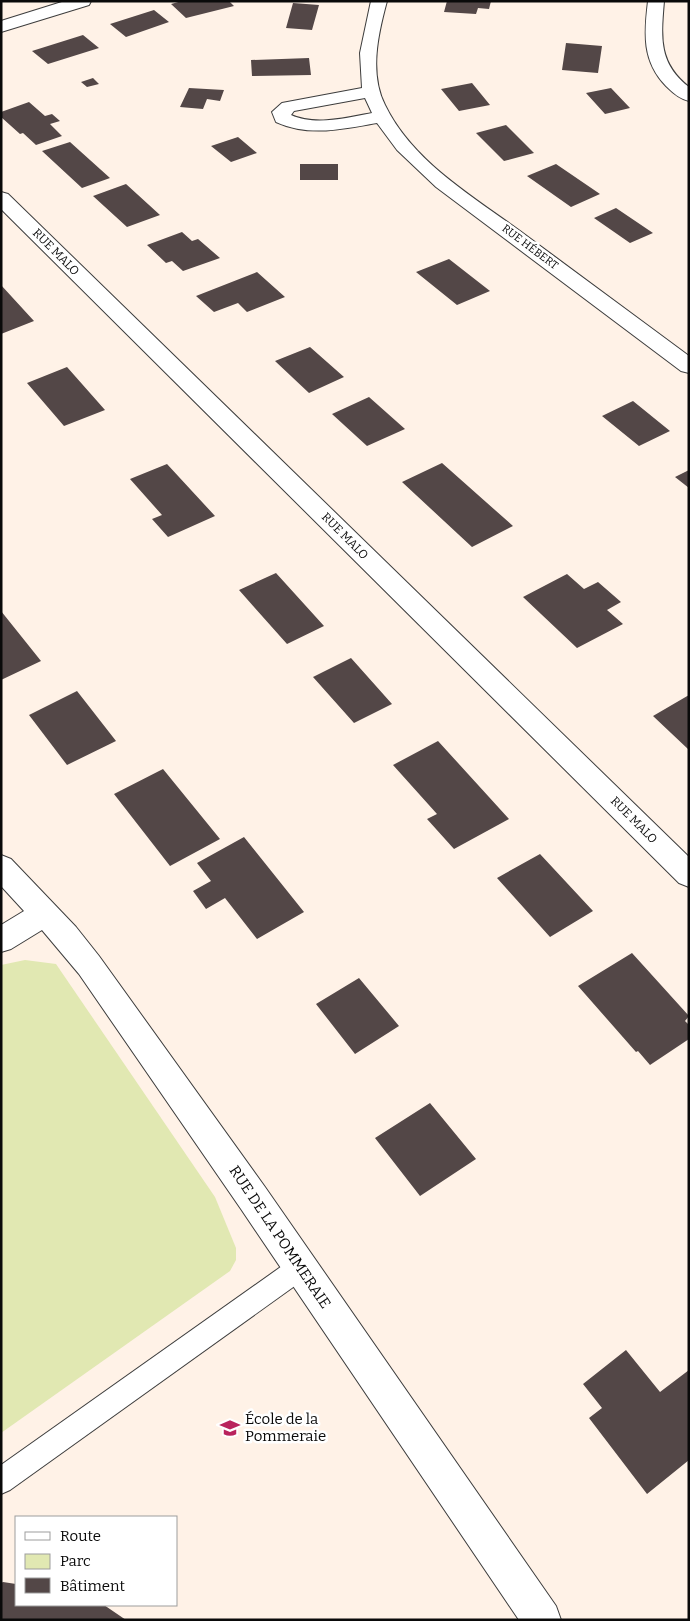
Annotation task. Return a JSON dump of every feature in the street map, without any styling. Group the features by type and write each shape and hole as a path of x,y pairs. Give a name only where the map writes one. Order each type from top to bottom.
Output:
{"street":[{"path":"1,27 83,1"},
{"name":"RUE HÉBERT","path":"379,1 370,30 367,56 372,92 382,117 408,152 447,185 689,366"},
{"path":"656,1 653,27 655,56 666,76 689,96"},
{"path":"372,92 288,107 281,112 282,118 291,124 305,126 382,117"},
{"name":"RUE MALO","path":"1,198 689,875"},
{"name":"RUE DE LA POMMERAIE","path":"1,867 45,913 89,966 301,1268 542,1620"},
{"path":"1,940 45,913"}],"lane":[{"path":"1,1481 301,1268"}],"green space":[{"path":"25,960 56,964 215,1197 236,1248 236,1260 230,1271 1,1433 1,965"}],"building":[{"path":"182,1 229,1 234,6 186,18 171,4"},
{"path":"447,1 491,1 489,9 478,8 476,14 444,12"},
{"path":"293,3 319,5 312,30 286,28"},
{"path":"154,10 169,22 126,37 110,24"},
{"path":"83,35 99,48 48,64 32,51"},
{"path":"566,43 602,46 598,73 562,70"},
{"path":"309,58 311,75 252,76 251,60"},
{"path":"93,78 99,84 87,87 81,82"},
{"path":"472,83 490,105 459,111 441,89"},
{"path":"189,88 224,90 220,101 207,99 203,109 180,107"},
{"path":"611,88 630,108 605,114 586,93"},
{"path":"29,102 45,116 52,114 60,121 50,124 62,136 36,145 1,117 1,112"},
{"path":"506,125 534,153 504,161 476,133"},
{"path":"238,137 257,153 231,162 211,146"},
{"path":"70,142 110,178 82,188 42,151"},
{"path":"300,164 338,164 338,180 300,180"},
{"path":"556,164 600,194 571,207 527,176"},
{"path":"126,184 160,215 127,227 93,196"},
{"path":"616,208 653,233 630,243 594,218"},
{"path":"182,232 192,241 198,239 220,258 183,271 172,261 166,263 147,245"},
{"path":"449,259 490,291 457,305 416,272"},
{"path":"257,272 285,297 247,312 238,303 214,312 196,296"},
{"path":"1,285 34,321 1,334"},
{"path":"310,347 344,377 309,393 275,361"},
{"path":"67,367 105,410 64,426 27,383"},
{"path":"369,397 405,429 367,446 332,414"},
{"path":"633,401 670,431 639,446 602,416"},
{"path":"442,463 513,526 472,547 402,482"},
{"path":"167,464 215,516 168,537 152,519 162,515 130,479"},
{"path":"689,470 689,488 675,477"},
{"path":"276,573 324,626 287,644 239,590"},
{"path":"567,574 584,589 598,582 621,602 607,610 623,624 577,648 523,597"},
{"path":"1,611 41,661 1,680"},
{"path":"351,658 392,704 354,723 313,677"},
{"path":"77,691 116,741 67,765 29,715"},
{"path":"689,695 689,750 653,716"},
{"path":"438,741 509,819 454,849 427,819 437,814 393,765"},
{"path":"163,769 220,839 170,866 114,794"},
{"path":"244,837 304,912 257,939 225,898 206,909 193,891 211,881 197,863"},
{"path":"540,854 593,911 550,937 497,878"},
{"path":"632,953 689,1016 685,1021 689,1025 689,1039 650,1065 638,1051 636,1052 578,986"},
{"path":"359,978 399,1026 355,1054 316,1004"},
{"path":"430,1103 476,1159 420,1196 375,1138"},
{"path":"626,1350 660,1392 689,1370 689,1460 647,1494 589,1418 602,1408 583,1384"},
{"path":"1,1583 15,1584 15,1606 105,1606 126,1620 1,1620"}],"place":[{"name":"École de la Pommeraie","path":"230,1428"}]}
